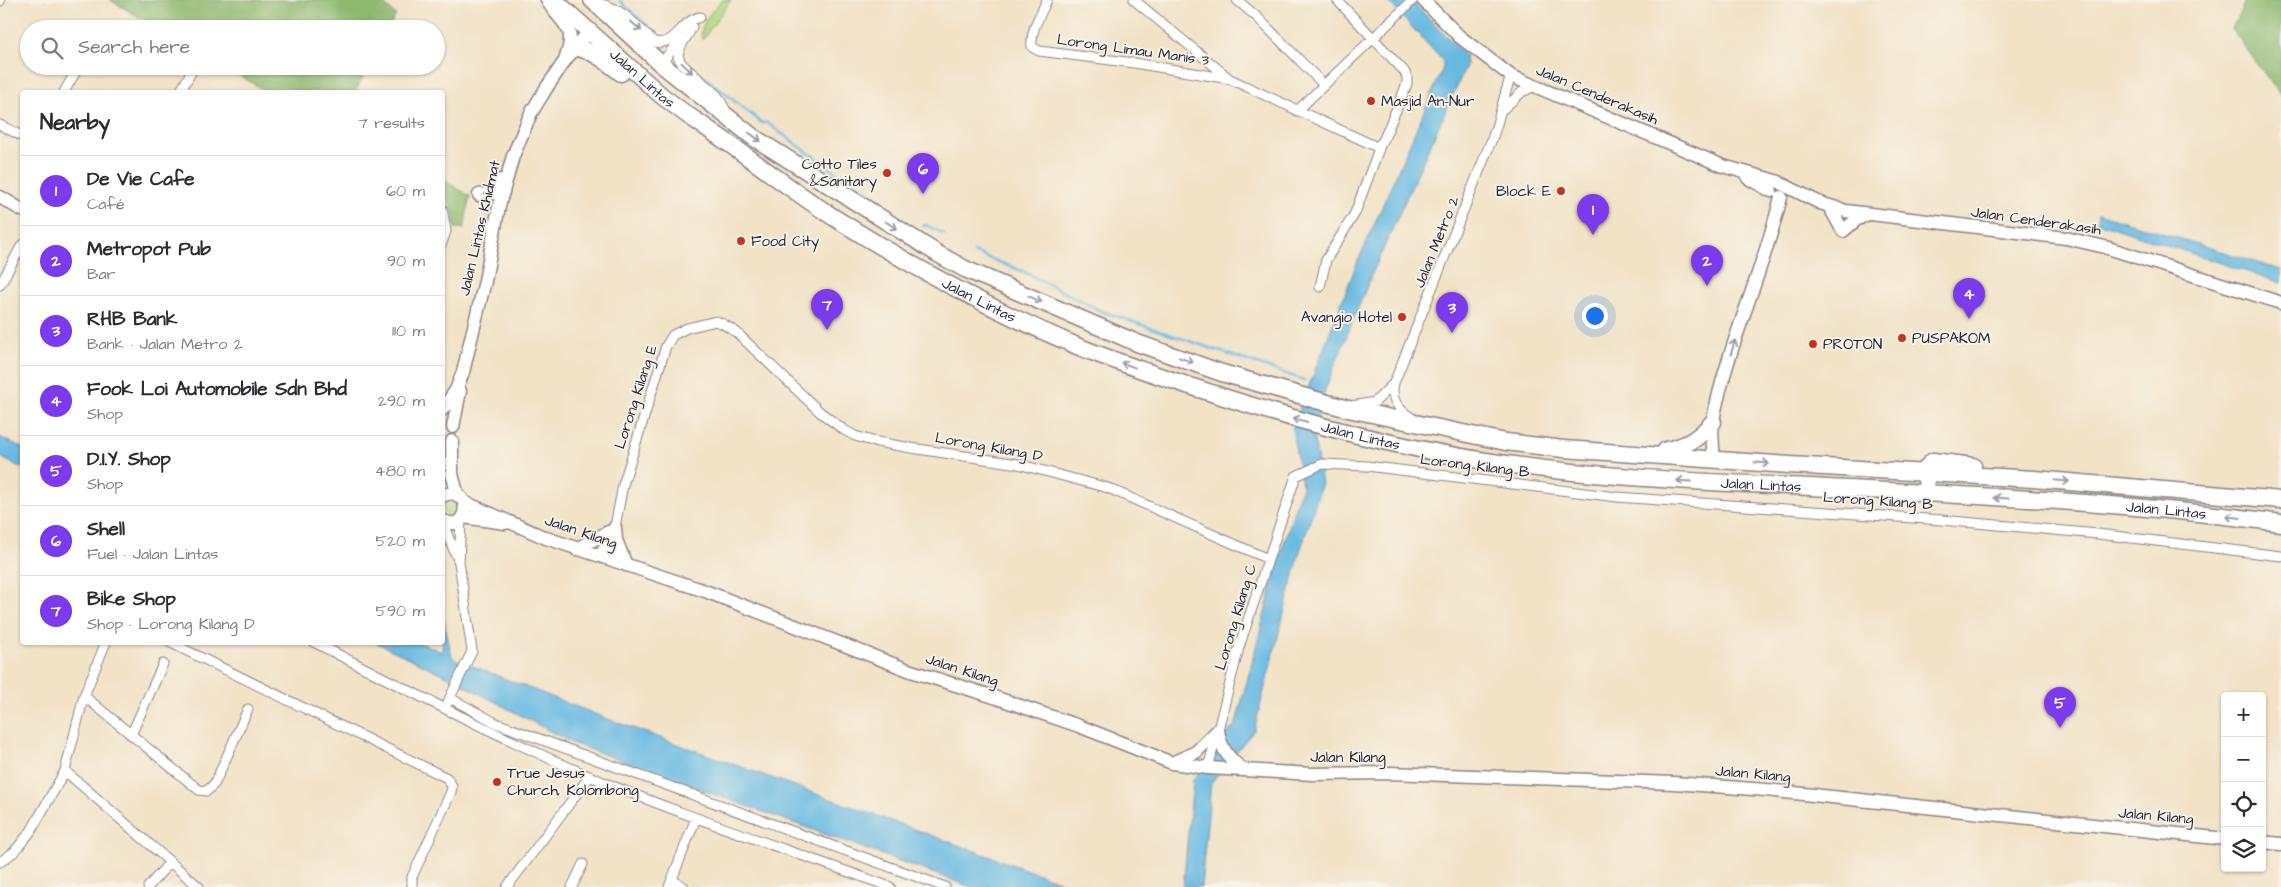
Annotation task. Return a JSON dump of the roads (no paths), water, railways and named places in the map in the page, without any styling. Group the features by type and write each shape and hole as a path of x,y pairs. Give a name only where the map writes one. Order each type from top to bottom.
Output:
{"highway":[{"name":"Jalan Lintas","path":"554,0 662,96 810,201 911,265 1025,322 1076,345 1140,370 1254,408 1411,447 1496,463 1614,477 1939,494 2195,512 2281,523"},
{"path":"589,1 596,16 596,21 590,30"},
{"name":"Jalan Lintas","path":"589,1 661,64 753,137 856,203 965,269 1137,343 1222,373 1324,403 1506,442 1564,449 1926,473 1929,464 1933,461 1942,461 2022,473 2034,479 2281,500"},
{"path":"571,54 592,51 639,86 662,96"},
{"path":"661,64 661,80 666,86 782,174 810,201"},
{"path":"1650,454 1689,444 1703,434 1713,422"},
{"path":"1564,449 1607,462 1613,467 1614,477"},
{"path":"1714,458 1718,471 1733,483"},
{"path":"1926,473 1930,489 1939,494"},
{"path":"2237,496 2281,496"}],"street":[{"path":"547,0 553,10 569,27 572,35 571,54"},
{"name":"Lorong Limau Manis 3","path":"1047,0 1034,30 1032,47 1039,51 1134,63 1230,79"},
{"path":"1134,0 1230,79 1364,143 1377,147 1380,146"},
{"path":"1237,0 1257,17 1324,85"},
{"path":"1320,287 1326,260 1355,213 1380,146 1407,84 1407,77 1404,71 1337,0"},
{"path":"1297,111 1413,0"},
{"name":"Jalan Cenderakasih","path":"1423,0 1460,37 1511,76 1778,191 1846,211 2076,240 2104,247 2281,303"},
{"path":"589,1 609,5 654,42 660,43 674,38 690,20 700,17"},
{"path":"661,64 692,27 680,48 678,58 682,64 717,95 731,118"},
{"name":"Jalan Lintas Khidmat","path":"445,406 456,390 463,372 485,281 499,206 513,156 531,113 571,54 590,30"},
{"path":"65,90 74,75"},
{"path":"181,90 190,75"},
{"name":"Jalan Metro 2","path":"1324,403 1349,406 1371,403 1381,397 1394,383 1446,258 1503,109 1503,99 1511,76"},
{"name":"Jalan Metro 2","path":"1503,109 1522,92 1535,86"},
{"path":"0,125 20,135"},
{"path":"479,195 494,193 513,156"},
{"path":"1714,458 1713,422 1741,322 1767,244 1778,191"},
{"path":"0,197 20,209"},
{"path":"1825,204 1843,232 1856,220 1868,214"},
{"path":"0,285 20,249"},
{"name":"Lorong Kilang E","path":"605,557 638,432 669,340 680,331 701,323 716,321 730,327"},
{"name":"Lorong Kilang D","path":"730,327 820,412 855,436 904,447 1018,464 1108,488 1268,559"},
{"path":"444,709 469,659 472,644 459,562 462,518 466,508 452,474 447,444 454,437 448,423 463,382 463,372"},
{"path":"1394,383 1392,391 1396,405 1402,412 1423,425"},
{"name":"Lorong Kilang B","path":"1296,476 1322,464 1367,466 1617,496 1941,520 2098,534 2281,556"},
{"name":"Lorong Kilang C","path":"1208,768 1240,644 1296,476"},
{"path":"445,495 450,494 461,499"},
{"name":"Jalan Kilang","path":"461,499 510,523 576,549 626,564 771,616 911,671 1079,726 1172,763 1244,770 1674,783 1766,790 2221,839"},
{"name":"Jalan Kilang","path":"445,522 450,523 462,518 510,523"},
{"path":"445,528 459,562"},
{"path":"576,549 611,530 626,564"},
{"path":"0,862 14,852 31,831 65,771 84,696 105,645"},
{"path":"175,645 447,778 452,786 451,792 412,877 412,887"},
{"path":"320,645 444,709 590,776 696,818 890,887"},
{"path":"130,735 163,664"},
{"path":"84,696 199,790 207,791 215,783 248,708"},
{"path":"450,698 496,723 945,887"},
{"path":"1172,763 1196,752 1218,730"},
{"path":"1218,730 1220,743 1226,754 1244,770"},
{"path":"65,771 199,887"},
{"path":"511,886 590,776"},
{"path":"684,887 671,884 696,818"},
{"path":"2266,842 2281,844"},
{"path":"148,887 170,862"},
{"path":"572,887 583,864"}],"water":[{"path":"1387,0 1411,0 1465,55 1466,66 1371,276 1326,387 1313,435 1322,483 1299,555 1254,730 1211,783 1201,887 1183,887 1193,780 1227,733 1235,726 1281,552 1302,486 1292,429 1355,268 1443,68 1443,61"},
{"path":"2098,213 2281,270 2281,283 2097,222"},
{"path":"0,437 20,447 20,467 0,457"},
{"path":"445,626 452,657 455,659 605,718 1075,887 971,887 572,743 449,677 381,645 426,645 442,652 442,645 445,645"}],"waterway":[{"path":"619,0 656,34"},
{"path":"686,62 762,123 767,123 838,174 848,178"},
{"path":"856,184 882,201"},
{"path":"923,226 926,225 944,234"},
{"path":"973,252 1022,271 1101,311 1304,380"}],"place":[{"name":"Masjid An-Nur","path":"1371,101"},
{"name":"Cotto Tiles &Sanitary","path":"887,173"},
{"name":"Block E","path":"1561,191"},
{"name":"Shell","path":"923,194"},
{"name":"De Vie Cafe","path":"1593,235"},
{"name":"Food City","path":"741,241"},
{"name":"Metropot Pub","path":"1707,286"},
{"name":"Avangio Hotel","path":"1402,317"},
{"name":"Fook Loi Automobile Sdn Bhd","path":"1969,319"},
{"name":"Bike Shop","path":"827,330"},
{"name":"RHB Bank","path":"1452,333"},
{"name":"PUSPAKOM","path":"1902,338"},
{"name":"PROTON","path":"1813,344"},
{"name":"D.I.Y. Shop","path":"2060,728"},
{"name":"True Jesus Church, Kolombong","path":"497,782"}]}
